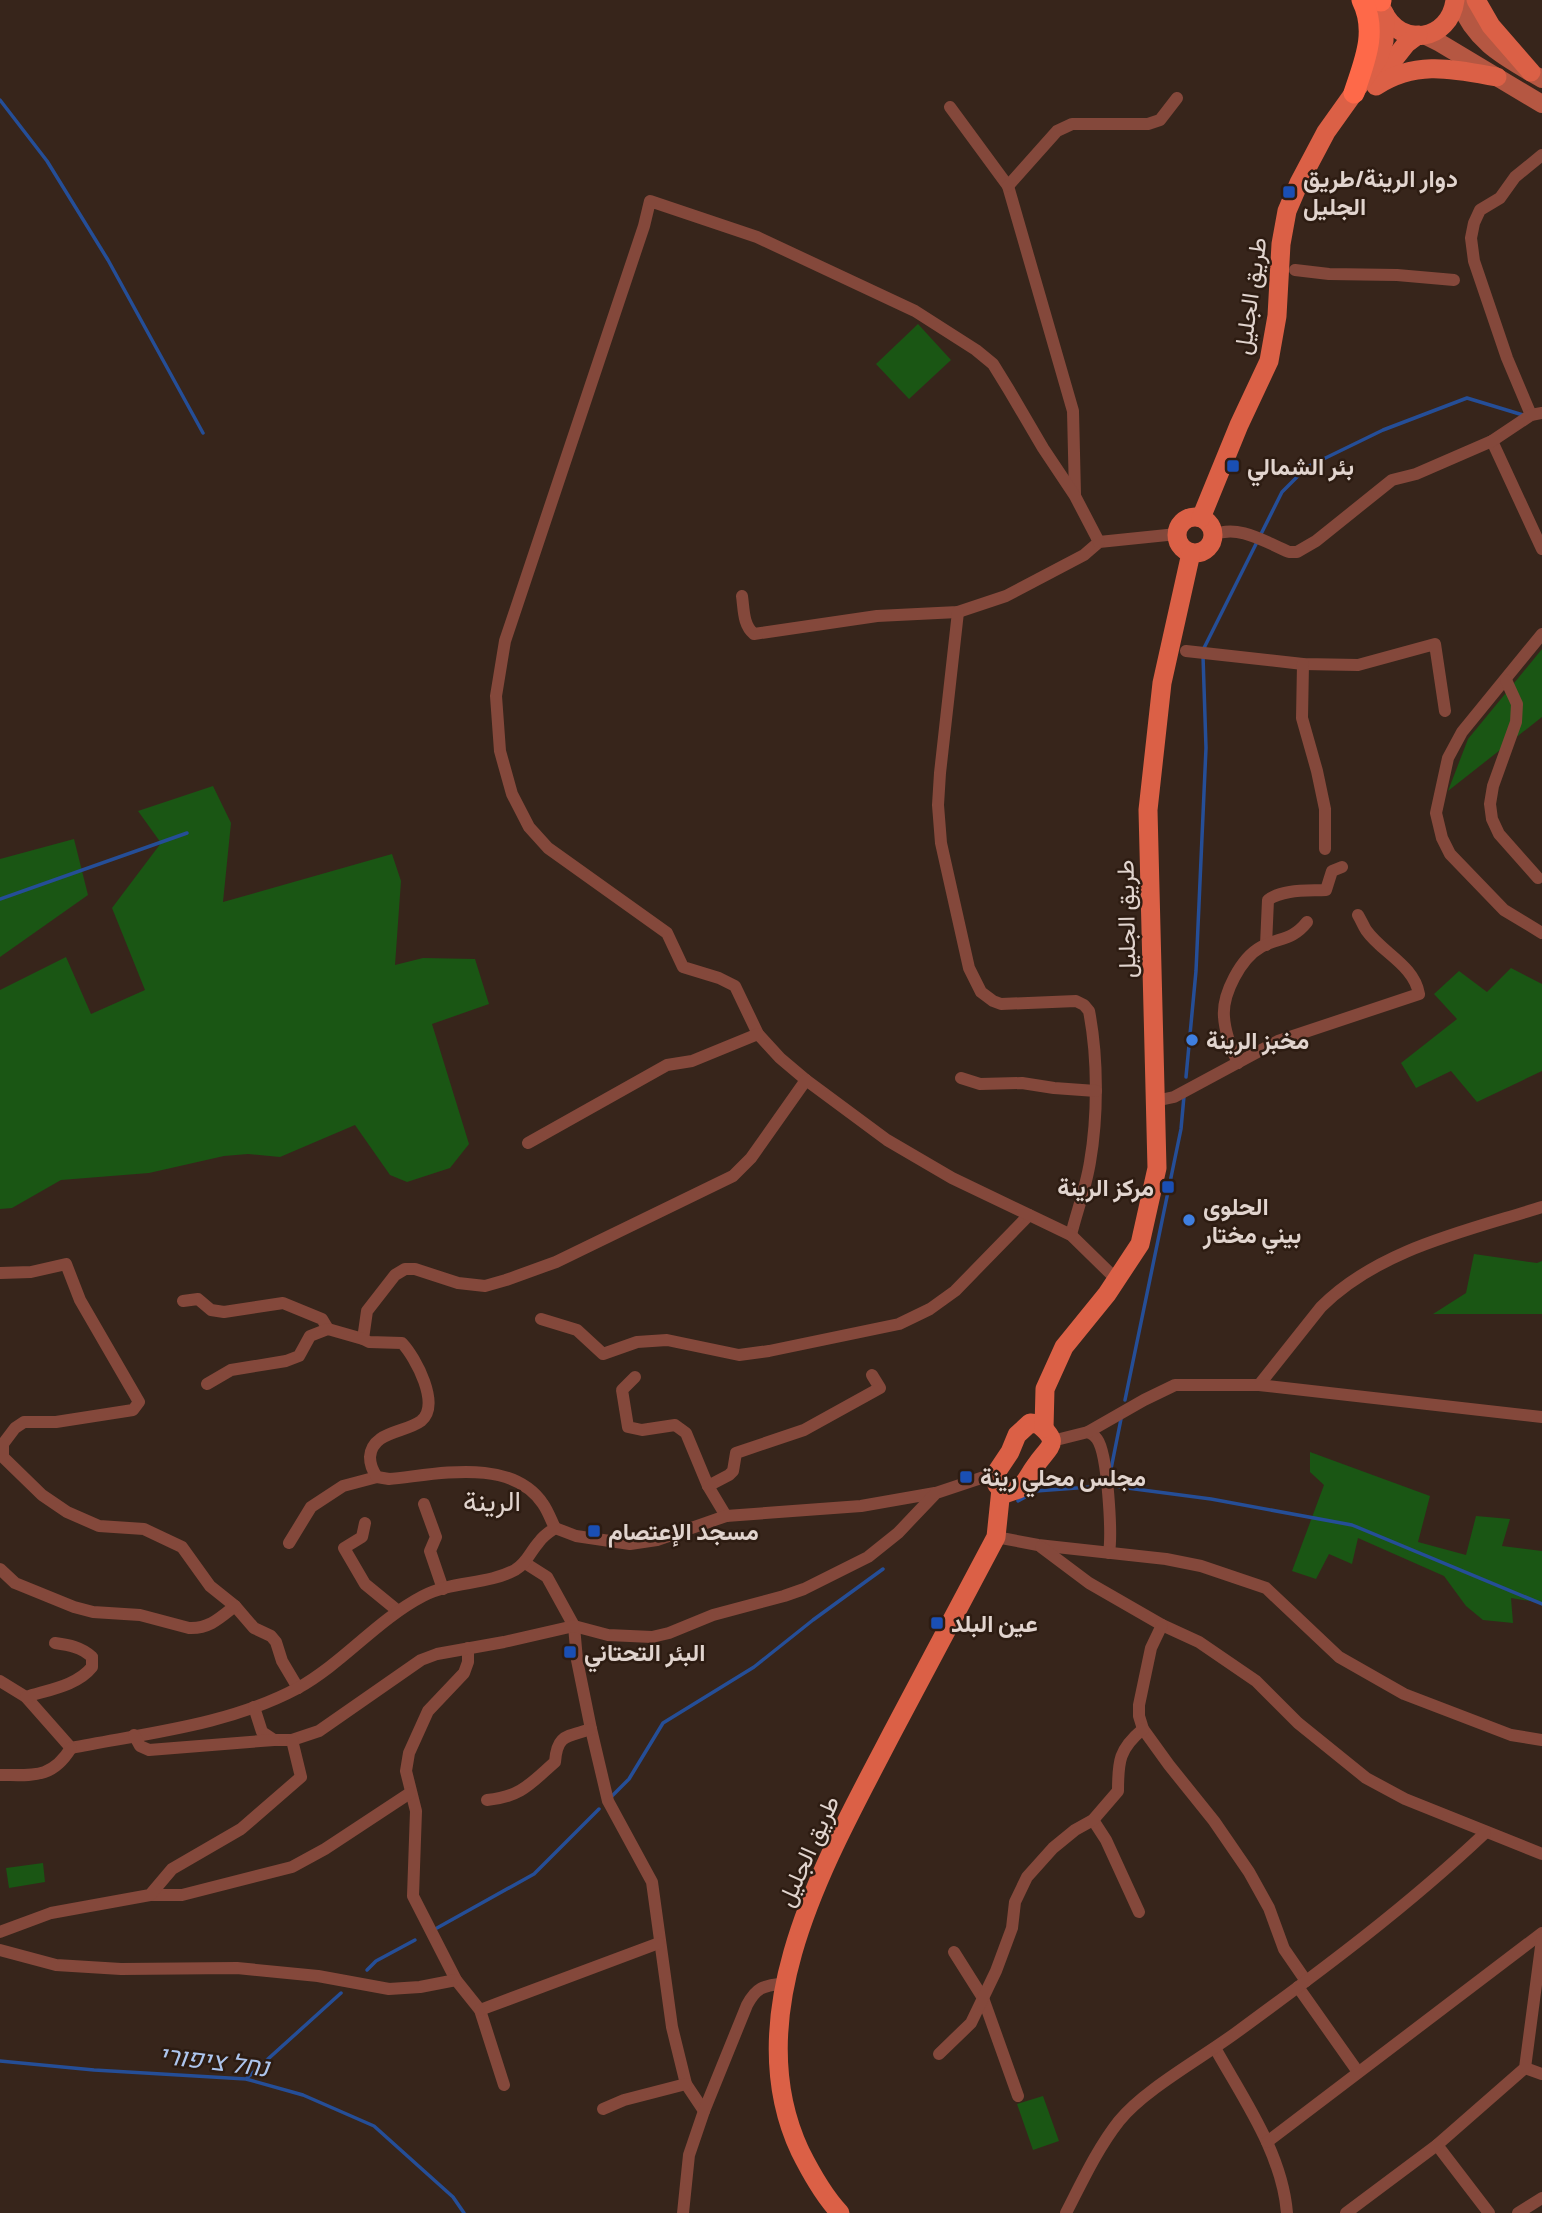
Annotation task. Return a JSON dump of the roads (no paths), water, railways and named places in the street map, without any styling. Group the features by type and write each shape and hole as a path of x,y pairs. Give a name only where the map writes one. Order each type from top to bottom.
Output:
{"highway":[{"path":"1360,93 1370,32 1368,15 1362,0"}],"main road":[{"path":"1360,93 1406,44 1421,35 1436,31 1445,23 1456,0"},
{"path":"1456,0 1464,16 1483,40 1536,75"},
{"path":"1476,0 1491,26 1536,75"},
{"path":"1360,93 1382,49 1382,4"},
{"path":"1382,4 1396,29 1440,43 1542,104"},
{"path":"1360,93 1388,78 1416,69 1447,69 1497,77"},
{"name":"طريق الجليل","path":"1201,518 1269,360 1277,316 1281,244 1287,211 1335,118 1360,93"},
{"path":"1201,518 1208,523 1213,535 1204,550 1191,553 1180,545 1178,528 1184,520 1201,518"},
{"name":"طريق الجليل","path":"1042,1431 1037,1389 1055,1348 1099,1295 1116,1279 1140,1244 1157,1168 1148,810 1162,682 1191,553"},
{"path":"1042,1431 1051,1448 1027,1480 1004,1484 1010,1452 1017,1435 1042,1431"},
{"name":"طريق الجليل","path":"840,2213 819,2187 807,2166 786,2112 779,2057 779,2026 785,1983 799,1933 817,1885 860,1794 997,1531 1004,1484"}],"street":[{"path":"1008,186 1064,126 1147,124 1160,120 1177,98"},
{"path":"950,107 1008,186 1073,411 1075,496"},
{"path":"1213,535 1224,531 1237,531 1289,552 1297,552 1316,541 1392,480 1416,474 1492,441 1536,414 1507,358 1474,261 1471,238 1480,211 1500,198 1515,177 1542,155"},
{"path":"1099,542 1075,496 1042,448 993,364 976,350 915,312 757,237 650,201 640,239 505,641 496,696 500,751 512,794 529,827 548,848 667,933 683,967 736,986 758,1034 780,1058 806,1080 887,1140 952,1178 1071,1235 1116,1279"},
{"path":"1295,270 1454,280"},
{"path":"1492,441 1542,549"},
{"path":"742,596 745,622 754,634 877,616 958,612 1006,596 1084,555 1099,542 1177,534"},
{"path":"958,612 940,773 938,806 941,843 969,968 981,992 993,1001 1009,1004 1076,1001 1088,1011 1096,1091 1095,1132 1071,1235"},
{"path":"1542,634 1462,732 1448,758 1436,813 1442,838 1450,854 1504,910 1542,933"},
{"path":"1186,651 1303,664 1358,665 1435,644 1445,711"},
{"path":"1303,664 1302,718 1325,809 1325,849"},
{"path":"1506,680 1517,704 1516,722 1493,786 1490,804 1492,819 1499,835 1538,877"},
{"path":"1266,945 1268,900 1290,892 1325,890 1332,871 1342,867"},
{"path":"1155,1101 1174,1097 1278,1041 1419,994 1418,987 1408,971 1367,931 1359,915"},
{"path":"1238,1063 1225,1029 1223,1013 1236,975 1246,958 1266,945 1299,932 1307,922"},
{"path":"528,1143 667,1065 692,1061 758,1034"},
{"path":"961,1078 980,1084 1022,1083 1096,1091"},
{"path":"363,1339 367,1311 395,1275 405,1269 415,1269 458,1283 485,1286 556,1262 733,1176 751,1158 806,1080"},
{"path":"1259,1385 1326,1302 1376,1267 1424,1245 1542,1207"},
{"path":"541,1319 577,1330 603,1354 637,1342 667,1340 739,1355 899,1324 930,1309 955,1291 1029,1215"},
{"path":"0,1273 31,1272 66,1264 80,1300 139,1402 133,1410 56,1422 24,1422 15,1428 3,1444 2,1457 42,1495 67,1512 99,1526 144,1529 182,1547 210,1586 235,1606 254,1628 271,1636 276,1642 282,1661 298,1688"},
{"path":"183,1301 198,1299 211,1310 225,1312 284,1303 322,1320 328,1329"},
{"path":"207,1384 231,1370 286,1361 299,1356 310,1336 328,1329 369,1342 402,1343 418,1364 428,1399 427,1411 423,1419 383,1437 372,1450 371,1466 377,1476"},
{"path":"708,1486 733,1471 736,1452 804,1430 880,1388 872,1375"},
{"path":"635,1377 622,1390 628,1427 642,1430 675,1425 686,1433 708,1486 726,1516"},
{"path":"1088,1432 1175,1385 1259,1385 1542,1417"},
{"path":"1042,1431 1088,1432 1096,1437 1105,1474 1112,1539 1109,1553"},
{"path":"289,1543 311,1507 343,1486 377,1476 388,1479 468,1471 497,1475 529,1489 542,1503 555,1528 576,1536 630,1544 657,1540 726,1516 861,1506 1004,1484"},
{"path":"134,1735 140,1746 149,1750 292,1740 319,1731 421,1660 437,1654 573,1626 608,1635 652,1637 669,1633 713,1615 804,1589 868,1557 898,1533 936,1493"},
{"path":"424,1504 436,1537 430,1551 443,1589"},
{"path":"365,1523 362,1537 344,1548 365,1584 398,1611"},
{"path":"0,1775 50,1771 59,1765 71,1748 222,1718 298,1688 398,1611 425,1595 502,1576 525,1563 540,1539 555,1528"},
{"path":"997,1531 1038,1545 1166,1559 1266,1588 1339,1657 1404,1695 1511,1735 1542,1740"},
{"path":"1038,1545 1089,1583 1162,1625 1199,1642 1256,1681 1298,1723 1366,1778 1405,1799 1542,1854"},
{"path":"525,1563 547,1577 573,1626 577,1660 608,1801 652,1882 672,2027 686,2084 704,2111"},
{"path":"0,1569 15,1583 93,1612 140,1615 189,1628 211,1624 235,1606"},
{"path":"1162,1625 1152,1648 1139,1705 1143,1729 1214,1821 1249,1872 1269,1908 1284,1949 1302,1984 1358,2072"},
{"path":"26,1698 75,1681 87,1674 92,1667 92,1657 85,1651 55,1643"},
{"path":"468,1648 468,1662 464,1673 428,1711 409,1753 406,1771 416,1811 413,1896 456,1980 480,2010 504,2085"},
{"path":"0,1681 26,1698 71,1748"},
{"path":"254,1707 262,1732 274,1740"},
{"path":"487,1800 515,1794 529,1785 555,1762 556,1746 563,1739 591,1729"},
{"path":"939,2054 971,2023 1012,1928 1015,1902 1027,1877 1075,1830 1093,1820 1118,1791 1119,1758 1128,1742 1143,1729"},
{"path":"150,1895 172,1869 241,1829 301,1777 292,1740"},
{"path":"0,1932 51,1913 150,1895 182,1895 292,1867 325,1849 410,1793"},
{"path":"1093,1820 1106,1840 1139,1912"},
{"path":"1081,2213 1067,2211 1103,2143 1121,2119 1152,2092 1302,1984 1452,1864 1485,1833"},
{"path":"1267,2142 1542,1933"},
{"path":"1346,2213 1437,2145 1525,2068 1542,1939"},
{"path":"480,2010 659,1943"},
{"path":"0,1950 56,1965 121,1969 237,1968 318,1976 389,1989 421,1987 456,1980"},
{"path":"954,1952 983,1998 1018,2096"},
{"path":"683,2213 689,2155 704,2111 754,1993 765,1986 785,1983"},
{"path":"1215,2049 1267,2142 1280,2173 1287,2213"},
{"path":"1525,2068 1542,2074"},
{"path":"603,2109 624,2100 686,2084"},
{"path":"1437,2145 1489,2213"},
{"path":"1518,2213 1542,2198"}],"waterway":[{"path":"0,100 47,161 108,260 203,433"},
{"path":"1260,536 1282,492 1307,467 1383,430 1467,398 1523,415"},
{"path":"1204,648 1257,542"},
{"path":"1186,1077 1196,971 1206,748 1203,656"},
{"path":"0,899 187,833"},
{"path":"1125,1400 1181,1129 1184,1096"},
{"path":"1111,1469 1121,1419"},
{"path":"1018,1501 1036,1491 1104,1486"},
{"path":"1112,1486 1211,1499 1352,1525 1542,1604"},
{"path":"612,1796 629,1779 663,1723 754,1667 883,1569"},
{"path":"437,1928 534,1874 599,1809"},
{"path":"367,1970 376,1961 415,1940"},
{"path":"247,2078 341,1993"},
{"name":"נחל ציפורי","path":"0,2061 94,2070 246,2079 303,2095 374,2126 453,2197 464,2213"}],"place":[{"name":"دوار الرينة/طريق الجليل","path":"1289,192"},
{"name":"بئر الشمالي","path":"1233,466"},
{"name":"مخبز الرينة","path":"1192,1040"},
{"name":"مركز الرينة","path":"1168,1187"},
{"name":"الحلوى بيني مختار","path":"1189,1220"},
{"name":"مجلس محلي رينة","path":"966,1477"},
{"name":"مسجد الإعتصام","path":"594,1531"},
{"name":"عين البلد","path":"937,1623"},
{"name":"البئر التحتاني","path":"570,1652"}],"district":[{"name":"الرينة","path":"492,1501"}]}
